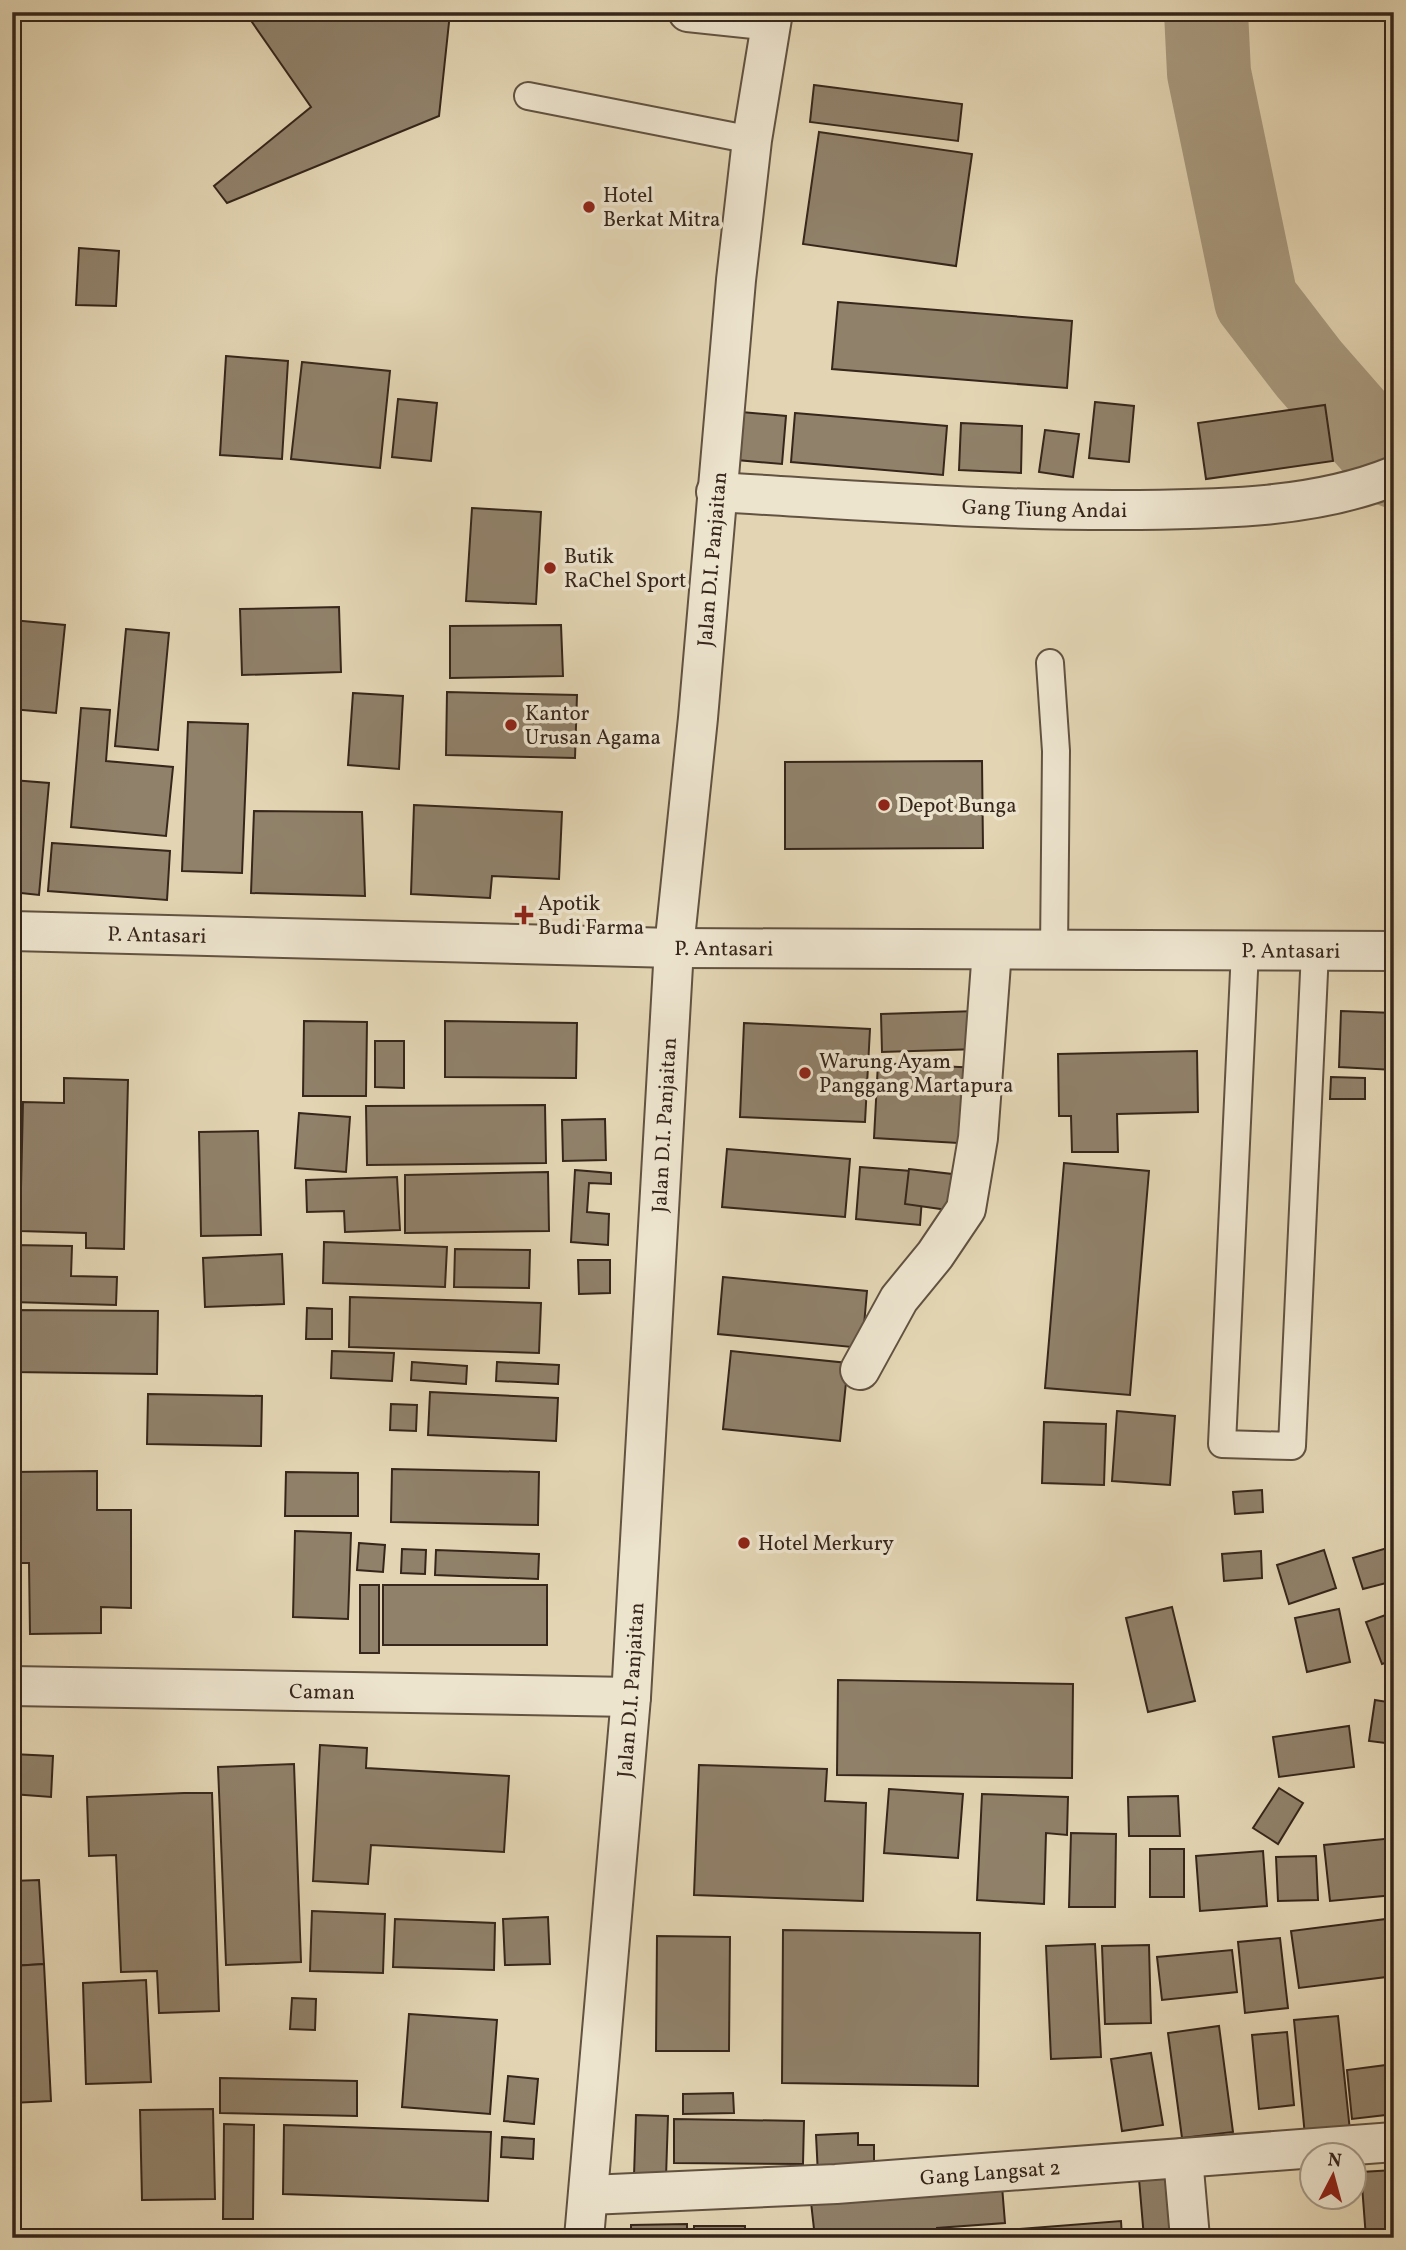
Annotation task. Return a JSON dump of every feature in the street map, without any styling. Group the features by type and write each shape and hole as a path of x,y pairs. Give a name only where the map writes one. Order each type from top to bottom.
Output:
{"street":[{"path":"688,12 772,17"},
{"name":"Jalan D.I. Panjaitan","path":"584,2238 631,1697 674,948 752,140 772,17"},
{"name":"Gang Tiung Andai","path":"716,492 1042,509 1173,510 1246,506 1383,480"},
{"name":"P. Antasari","path":"12,931 674,948 1394,951"},
{"path":"860,1370 899,1299 935,1255 966,1209 978,1138 992,950"},
{"name":"Caman","path":"12,1686 631,1697"},
{"name":"Gang Langsat 2","path":"589,2195 836,2184 1394,2142"},
{"path":"1183,2158 1190,2238"}],"lane":[{"path":"528,96 752,140"},
{"path":"1050,663 1056,751 1054,950"},
{"path":"1245,950 1222,1444 1292,1446 1315,951"}],"building":[{"path":"245,12 450,13 439,116 227,203 214,186 311,107"},
{"path":"814,85 962,104 958,141 810,122"},
{"path":"819,132 972,154 956,266 803,244"},
{"path":"79,248 119,251 116,306 76,305"},
{"path":"838,302 1072,321 1067,388 832,369"},
{"path":"226,356 288,361 282,459 220,455"},
{"path":"302,362 390,371 380,468 291,459"},
{"path":"398,399 437,403 431,461 392,457"},
{"path":"1095,402 1134,406 1129,462 1089,458"},
{"path":"1325,405 1333,461 1206,479 1198,423"},
{"path":"741,412 786,416 782,464 737,460"},
{"path":"795,413 947,426 943,475 791,462"},
{"path":"961,423 1022,426 1021,473 959,470"},
{"path":"1045,430 1079,434 1073,477 1039,472"},
{"path":"472,508 541,512 536,604 466,601"},
{"path":"339,607 341,672 242,675 240,609"},
{"path":"12,620 65,625 56,713 12,709"},
{"path":"561,625 563,676 450,678 450,626"},
{"path":"126,629 169,633 158,750 115,746"},
{"name":"Kantor Urusan Agama","path":"447,692 577,695 575,758 446,755"},
{"path":"353,693 403,696 399,769 348,765"},
{"path":"81,708 110,710 106,761 173,767 166,836 71,827"},
{"path":"188,722 248,724 242,873 182,871"},
{"name":"Depot Bunga","path":"982,761 983,848 785,849 785,762"},
{"path":"12,780 49,783 39,895 12,892"},
{"path":"414,805 562,812 559,879 492,876 490,898 411,894"},
{"path":"254,811 362,812 365,896 251,893"},
{"path":"52,843 170,851 167,900 48,891"},
{"path":"977,1011 978,1049 882,1052 881,1014"},
{"path":"1341,1011 1394,1013 1394,1070 1339,1067"},
{"path":"304,1021 367,1022 366,1096 303,1096"},
{"path":"445,1021 577,1023 576,1078 445,1077"},
{"name":"Warung Ayam Panggang Martapura","path":"744,1023 870,1029 865,1122 740,1117"},
{"path":"375,1041 404,1041 404,1088 375,1087"},
{"path":"1197,1051 1198,1112 1117,1114 1118,1152 1072,1152 1071,1116 1059,1116 1058,1054"},
{"path":"878,1063 979,1068 975,1144 874,1138"},
{"path":"1331,1077 1365,1078 1365,1099 1330,1099"},
{"path":"64,1078 128,1080 124,1249 86,1248 86,1233 20,1231 23,1102 64,1103"},
{"path":"545,1105 546,1163 367,1165 366,1106"},
{"path":"299,1113 350,1117 346,1172 295,1168"},
{"path":"605,1119 606,1160 563,1161 562,1120"},
{"path":"258,1131 261,1235 201,1236 199,1132"},
{"path":"727,1149 850,1159 845,1217 722,1207"},
{"path":"1064,1163 1149,1171 1130,1395 1045,1388"},
{"path":"860,1167 924,1172 920,1225 856,1219"},
{"path":"909,1169 952,1174 948,1210 905,1204"},
{"path":"575,1170 611,1173 611,1184 589,1183 587,1212 609,1214 608,1245 571,1242"},
{"path":"548,1172 549,1231 405,1233 405,1175"},
{"path":"397,1177 400,1230 345,1232 344,1211 307,1212 306,1180"},
{"path":"324,1242 447,1247 445,1287 323,1283"},
{"path":"13,1245 72,1246 71,1276 117,1277 116,1305 12,1302"},
{"path":"455,1249 530,1250 529,1288 454,1287"},
{"path":"282,1254 284,1304 205,1307 203,1258"},
{"path":"578,1260 610,1260 610,1293 579,1294"},
{"path":"723,1277 867,1291 862,1348 718,1334"},
{"path":"350,1297 541,1303 539,1353 349,1347"},
{"path":"307,1308 332,1309 332,1339 306,1339"},
{"path":"12,1310 158,1311 157,1374 12,1372"},
{"path":"332,1351 394,1353 392,1381 331,1378"},
{"path":"731,1351 848,1363 840,1441 723,1429"},
{"path":"412,1362 467,1366 466,1384 411,1380"},
{"path":"497,1362 559,1365 558,1384 496,1381"},
{"path":"430,1392 558,1398 556,1441 428,1435"},
{"path":"148,1394 262,1396 261,1446 147,1444"},
{"path":"391,1404 417,1405 416,1431 390,1430"},
{"path":"1117,1411 1175,1416 1170,1485 1112,1481"},
{"path":"1044,1422 1106,1424 1104,1485 1042,1483"},
{"path":"392,1469 539,1472 538,1525 391,1522"},
{"path":"97,1471 97,1510 131,1510 131,1608 101,1607 101,1633 30,1634 29,1563 12,1563 12,1472"},
{"path":"286,1472 358,1473 358,1516 285,1516"},
{"path":"1262,1490 1263,1512 1235,1514 1233,1492"},
{"path":"295,1531 351,1533 348,1619 293,1617"},
{"path":"359,1543 385,1545 383,1572 357,1570"},
{"path":"1394,1546 1394,1581 1363,1589 1353,1558"},
{"path":"402,1549 426,1550 425,1574 401,1573"},
{"path":"436,1550 539,1554 538,1579 435,1575"},
{"path":"1324,1550 1336,1588 1289,1604 1277,1565"},
{"path":"1261,1551 1262,1578 1224,1581 1222,1554"},
{"path":"360,1585 379,1585 379,1653 360,1653"},
{"path":"383,1585 547,1585 547,1645 383,1645"},
{"path":"1172,1607 1195,1701 1148,1712 1126,1618"},
{"path":"1339,1609 1350,1662 1307,1672 1295,1618"},
{"path":"1394,1612 1394,1660 1382,1664 1366,1622"},
{"path":"838,1680 1073,1684 1072,1778 837,1775"},
{"path":"1375,1700 1394,1703 1394,1744 1369,1741"},
{"path":"1349,1726 1354,1767 1279,1777 1273,1737"},
{"path":"320,1745 367,1748 366,1768 509,1776 504,1852 371,1845 368,1884 313,1881"},
{"path":"12,1754 53,1756 51,1797 12,1794"},
{"path":"294,1764 301,1962 226,1965 218,1767"},
{"path":"699,1765 827,1769 825,1801 866,1803 863,1901 694,1895"},
{"path":"1279,1788 1303,1803 1278,1844 1253,1828"},
{"path":"889,1789 963,1794 958,1858 884,1853"},
{"path":"212,1793 219,2011 159,2013 157,1971 121,1972 116,1855 89,1856 87,1797"},
{"path":"982,1794 1068,1797 1067,1835 1046,1833 1044,1904 977,1900"},
{"path":"1178,1796 1180,1836 1129,1836 1128,1797"},
{"path":"1071,1833 1116,1834 1115,1907 1069,1907"},
{"path":"1394,1838 1394,1895 1330,1901 1324,1845"},
{"path":"1150,1849 1184,1849 1184,1897 1150,1897"},
{"path":"1263,1851 1267,1906 1200,1911 1196,1856"},
{"path":"1316,1856 1318,1900 1278,1901 1276,1857"},
{"path":"39,1880 44,1964 12,1966 12,1881"},
{"path":"312,1911 385,1914 383,1973 310,1971"},
{"path":"548,1917 550,1964 505,1965 503,1919"},
{"path":"1394,1918 1394,1976 1299,1988 1291,1931"},
{"path":"395,1919 495,1923 494,1970 393,1967"},
{"path":"783,1930 980,1933 978,2086 782,2083"},
{"path":"657,1936 730,1937 729,2051 656,2051"},
{"path":"1280,1938 1288,2008 1245,2013 1238,1942"},
{"path":"1095,1944 1101,2057 1051,2059 1046,1946"},
{"path":"1149,1945 1151,2023 1105,2024 1102,1946"},
{"path":"1232,1950 1237,1992 1162,2000 1157,1957"},
{"path":"44,1964 51,2101 12,2103 12,1966"},
{"path":"146,1980 151,2082 86,2084 83,1983"},
{"path":"292,1998 316,1999 315,2030 290,2029"},
{"path":"409,2014 497,2020 490,2114 402,2107"},
{"path":"1338,2016 1350,2131 1305,2136 1294,2020"},
{"path":"1219,2026 1233,2132 1182,2138 1168,2033"},
{"path":"1287,2032 1294,2105 1259,2109 1252,2035"},
{"path":"1151,2053 1163,2125 1122,2131 1111,2059"},
{"path":"1394,2064 1394,2114 1352,2119 1347,2070"},
{"path":"508,2076 538,2079 534,2124 504,2121"},
{"path":"220,2078 357,2081 357,2116 220,2113"},
{"path":"733,2093 734,2113 683,2114 683,2094"},
{"path":"213,2109 215,2199 142,2200 140,2110"},
{"path":"636,2115 668,2116 666,2178 634,2176"},
{"path":"674,2119 804,2121 803,2164 674,2163"},
{"path":"224,2124 254,2125 253,2219 223,2219"},
{"path":"284,2125 491,2132 488,2201 283,2194"},
{"path":"858,2133 858,2145 874,2145 874,2173 818,2175 816,2135"},
{"path":"502,2137 534,2139 533,2159 501,2157"},
{"path":"1394,2170 1394,2238 1366,2238 1364,2212 1368,2212 1368,2172"},
{"path":"1170,2176 1175,2238 1144,2238 1139,2179"},
{"path":"1002,2186 1005,2223 937,2228 937,2238 815,2238 811,2202"},
{"path":"1121,2221 1122,2238 956,2238 956,2234"},
{"path":"687,2224 687,2238 631,2238 631,2225"},
{"path":"694,2226 745,2226 745,2238 694,2238"}],"waterway":[{"path":"1206,12 1209,73 1256,300 1309,369 1394,466"}],"place":[{"name":"Hotel Berkat Mitra","path":"589,207"},
{"name":"Butik RaChel Sport","path":"550,568"},
{"name":"Kantor Urusan Agama","path":"511,725"},
{"name":"Depot Bunga","path":"884,805"},
{"name":"Apotik Budi Farma","path":"524,915"},
{"name":"Warung Ayam Panggang Martapura","path":"805,1073"},
{"name":"Hotel Merkury","path":"744,1543"}]}
